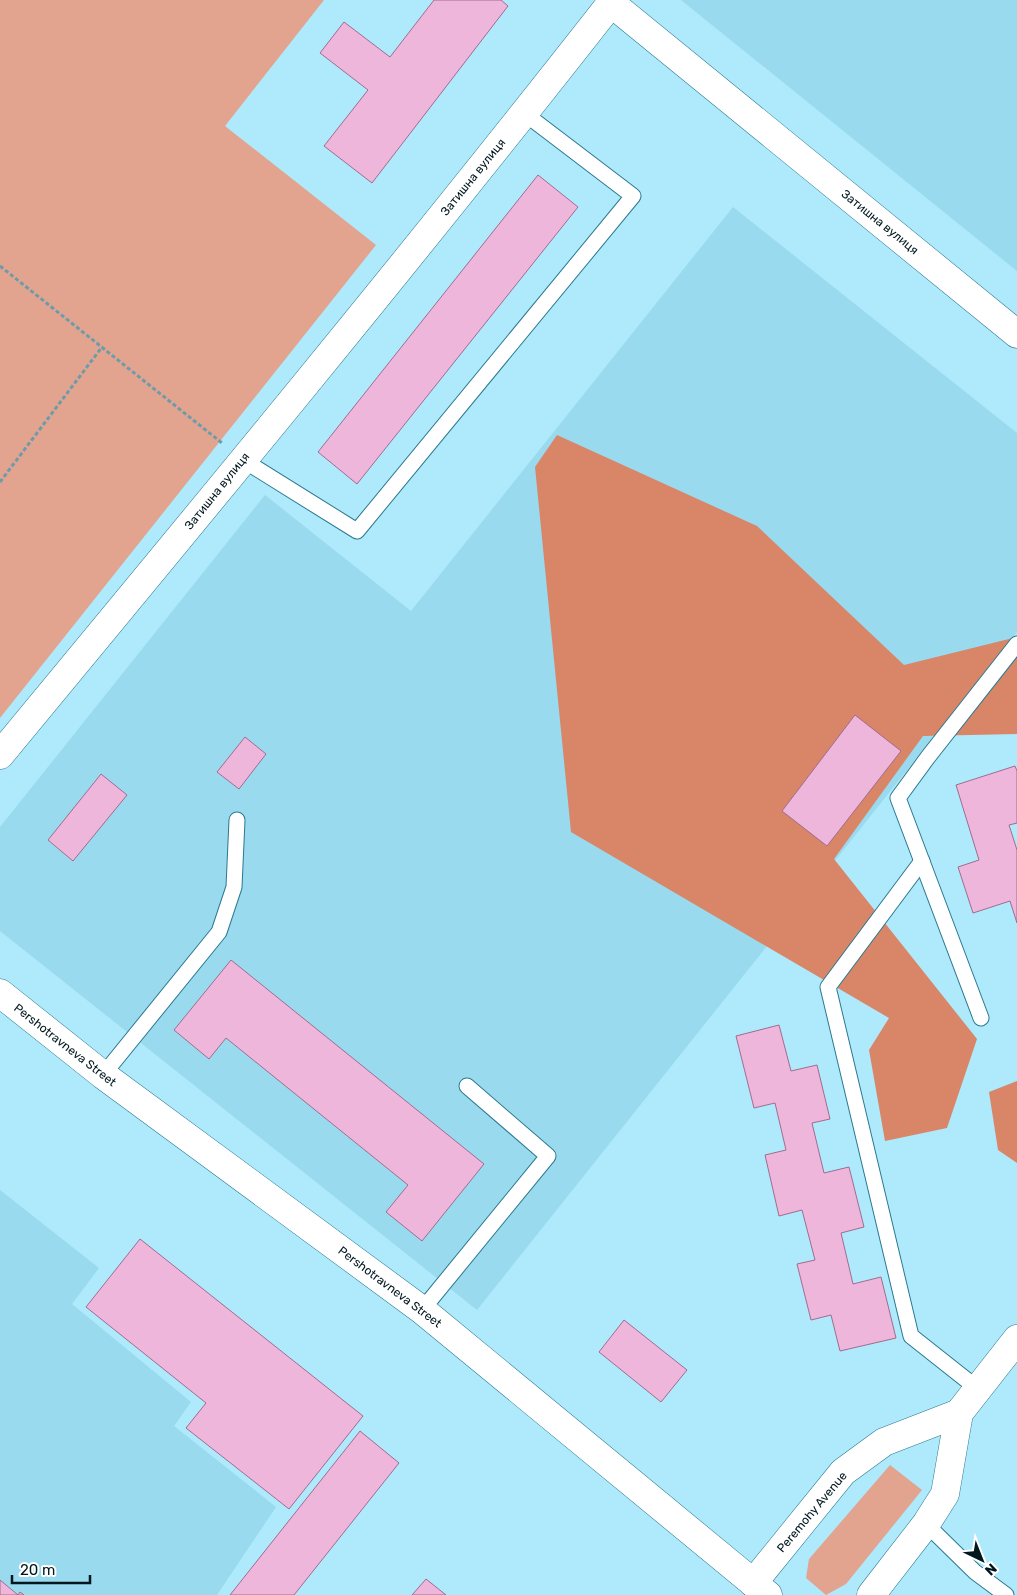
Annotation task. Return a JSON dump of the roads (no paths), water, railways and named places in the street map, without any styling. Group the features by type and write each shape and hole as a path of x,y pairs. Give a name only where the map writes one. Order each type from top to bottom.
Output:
{"street":[{"name":"Затишна вулиця","path":"0,755 243,460 524,113 611,2 1017,334"},
{"name":"Pershotravneva Street","path":"0,993 103,1076 422,1310 761,1589"},
{"path":"871,1595 926,1524 945,1494 959,1413 1017,1339"},
{"name":"Peremohy Avenue","path":"761,1589 843,1472 884,1442 959,1413"}],"lane":[{"path":"243,460 358,531 633,196 524,113"},
{"path":"981,1018 898,798 1017,644"},
{"path":"103,1076 219,932 234,887 238,820"},
{"path":"922,861 828,987 910,1336 978,1389"},
{"path":"422,1310 548,1156 467,1086"},
{"path":"926,1524 975,1572 1006,1595"}]}
